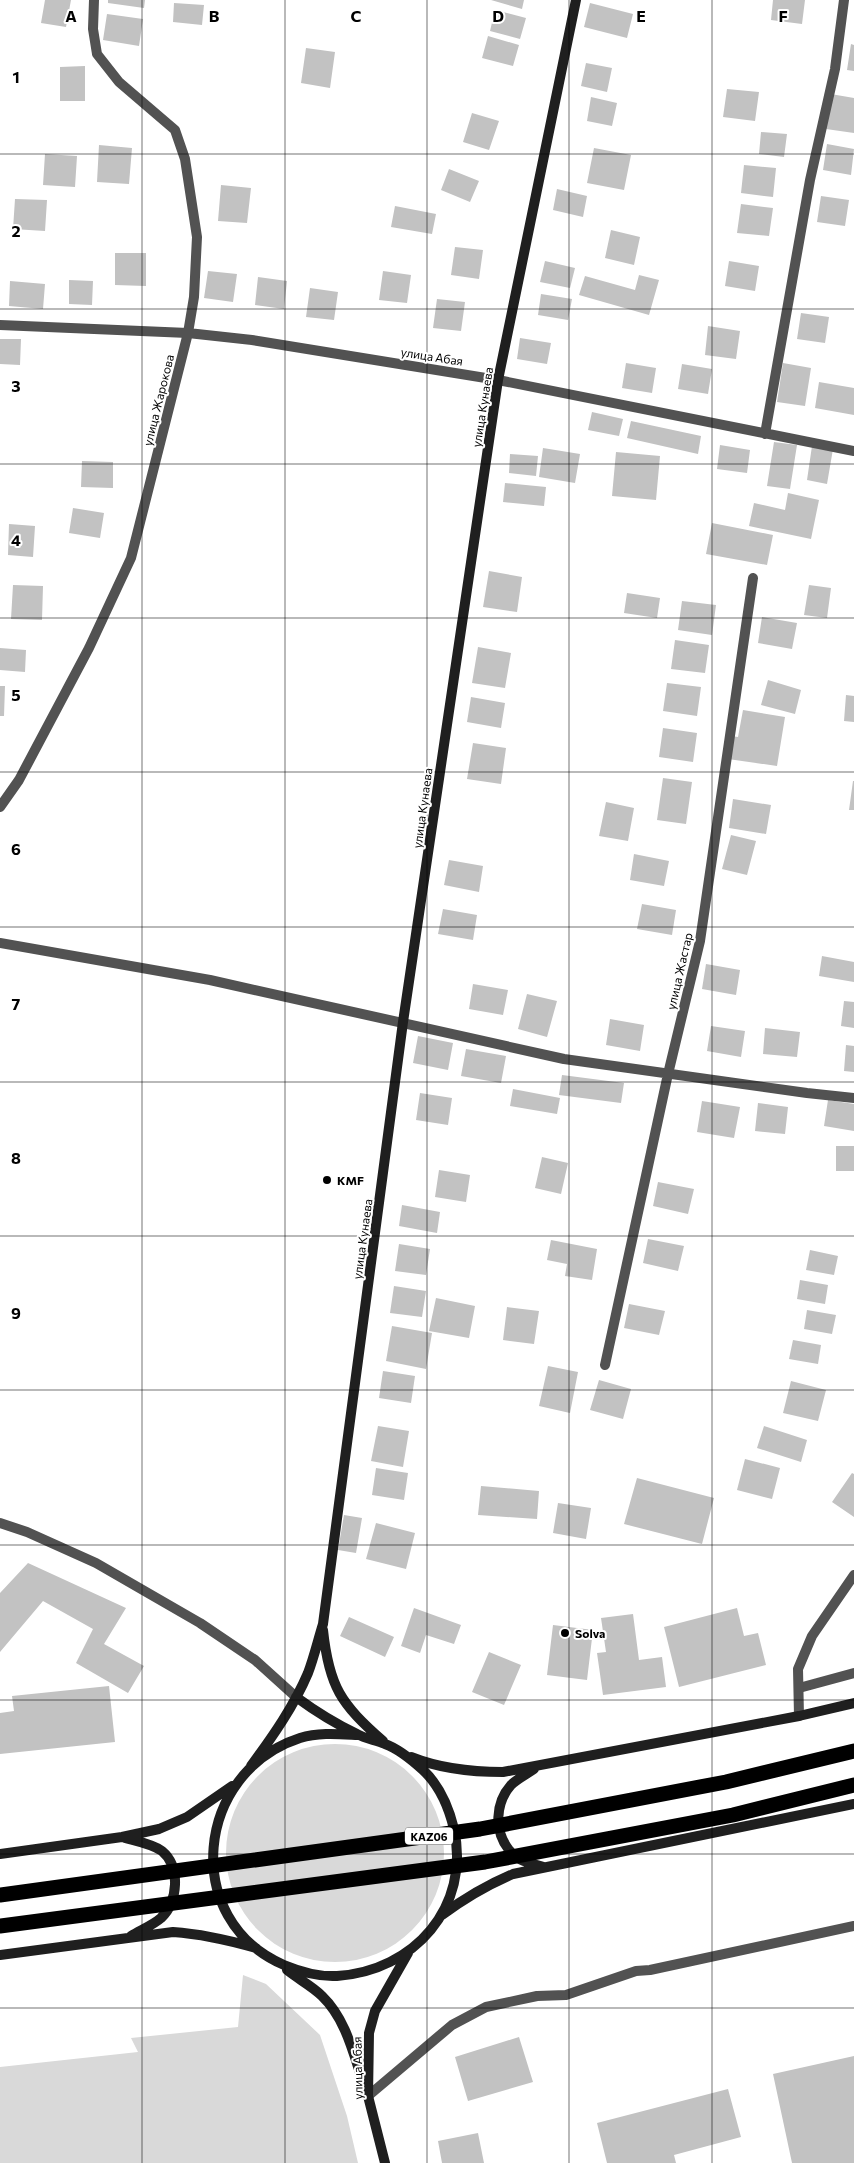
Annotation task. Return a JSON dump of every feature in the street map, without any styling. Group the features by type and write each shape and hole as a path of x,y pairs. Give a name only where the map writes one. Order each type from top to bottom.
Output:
{"highway":[{"name":"KАZ06","path":"0,1895 480,1830 726,1782 854,1751"},
{"path":"0,1926 485,1862 733,1815 854,1785"}],"main road":[{"name":"улица Кунаева","path":"323,1624 403,1022 498,380 576,0"},
{"path":"0,1854 122,1837 159,1829 187,1817 211,1802 237,1782 252,1766 273,1736 308,1672 323,1624"},
{"path":"323,1624 326,1657 334,1686 355,1716 386,1744"},
{"path":"296,1697 315,1711 358,1735 386,1744 404,1754 447,1768 476,1772 503,1772 537,1768 799,1716 854,1703"},
{"path":"252,1766 275,1749 301,1738 329,1733 358,1735"},
{"path":"274,1960 301,1972 329,1976 357,1974 385,1966 409,1951 426,1936 440,1918 451,1894 456,1868 457,1842 453,1825 440,1792 424,1772 404,1754"},
{"path":"537,1768 512,1784 501,1801 498,1819 501,1836 510,1851 525,1862 546,1868"},
{"path":"237,1782 223,1805 215,1830 214,1865 216,1882 224,1907 238,1929 256,1948 322,1996 335,2013 345,2030 368,2096"},
{"path":"440,1918 465,1898 513,1874 854,1804"},
{"path":"122,1837 162,1851 169,1863 176,1891 172,1904 161,1918 128,1938"},
{"path":"0,1955 173,1932 198,1934 256,1948"},
{"name":"улица Абая","path":"385,2163 368,2096 369,2033 375,2011 409,1951"}],"street":[{"name":"улица Жарокова","path":"0,807 19,780 89,648 131,558 188,333 194,297 197,237 185,158 175,130 119,82 97,54 93,29 94,0"},
{"path":"765,434 810,180 835,69 844,0"},
{"name":"улица Абая","path":"0,325 188,333 252,340 498,380 854,451"},
{"name":"улица Жастар","path":"605,1365 668,1074 700,941 753,578"},
{"path":"0,944 210,980 564,1059 854,1098"},
{"path":"0,1523 28,1532 96,1563 200,1623 256,1660 296,1697"},
{"path":"799,1716 798,1670 812,1636 854,1575"},
{"path":"798,1688 854,1673"},
{"path":"368,2096 452,2025 486,2007 537,1996 566,1995 636,1971 659,1968 854,1926"}],"shaded area":[{"path":"346,1744 377,1752 396,1762 412,1776 426,1792 436,1811 444,1842 444,1864 436,1895 426,1914 412,1930 396,1944 377,1954 346,1962 324,1962 293,1954 274,1944 244,1914 234,1895 228,1874 226,1842 234,1811 244,1792 274,1762 293,1752 314,1746"},
{"path":"243,1975 266,1984 320,2035 347,2116 358,2163 0,2163 0,2067 138,2052 131,2038 238,2027"}],"building":[{"path":"45,0 71,0 66,27 41,23"},
{"path":"108,0 145,0 144,8 108,3"},
{"path":"491,0 524,0 522,9"},
{"path":"773,0 805,0 802,24 771,20"},
{"path":"174,3 204,5 202,25 173,22"},
{"path":"590,3 633,14 627,38 584,27"},
{"path":"495,10 526,18 520,39 490,31"},
{"path":"107,14 143,19 139,46 103,40"},
{"path":"488,36 519,45 513,66 482,58"},
{"path":"851,44 854,45 854,71 847,70"},
{"path":"306,48 335,52 330,88 301,83"},
{"path":"586,63 612,68 607,92 581,86"},
{"path":"85,66 85,101 60,101 60,67"},
{"path":"727,89 759,92 755,121 723,117"},
{"path":"825,93 854,98 854,133 819,128"},
{"path":"591,97 617,103 612,126 587,121"},
{"path":"472,113 499,121 489,150 463,142"},
{"path":"761,132 787,134 784,157 759,154"},
{"path":"827,144 854,149 851,175 823,170"},
{"path":"99,145 132,148 129,184 97,182"},
{"path":"594,148 631,155 624,190 587,183"},
{"path":"45,154 77,156 75,187 43,185"},
{"path":"744,165 776,168 773,197 741,193"},
{"path":"449,169 479,181 470,202 441,190"},
{"path":"221,185 251,188 247,223 218,221"},
{"path":"557,189 587,196 583,217 553,210"},
{"path":"821,196 849,200 845,226 817,222"},
{"path":"15,199 47,200 45,231 13,229"},
{"path":"741,204 773,208 769,236 737,233"},
{"path":"395,206 436,214 432,234 391,227"},
{"path":"611,230 640,237 634,265 605,258"},
{"path":"455,247 483,250 479,279 451,275"},
{"path":"115,253 146,253 146,286 115,285"},
{"path":"545,261 575,268 570,288 540,282"},
{"path":"729,261 759,266 755,291 725,286"},
{"path":"208,271 237,274 233,302 204,298"},
{"path":"383,271 411,275 407,303 379,300"},
{"path":"639,275 659,280 649,315 579,295 585,276 635,290"},
{"path":"258,277 287,281 284,309 255,305"},
{"path":"69,280 93,281 92,305 69,304"},
{"path":"10,281 45,284 43,309 9,306"},
{"path":"310,288 338,292 334,320 306,317"},
{"path":"541,294 572,299 568,320 538,315"},
{"path":"437,299 465,302 461,331 433,328"},
{"path":"801,313 829,317 825,343 797,339"},
{"path":"708,326 740,331 736,359 705,355"},
{"path":"520,338 551,343 547,364 517,359"},
{"path":"0,339 21,339 20,365 0,364"},
{"path":"626,363 656,368 652,393 622,388"},
{"path":"783,363 811,368 805,406 777,402"},
{"path":"682,364 712,369 708,394 678,389"},
{"path":"819,382 854,388 854,415 815,408"},
{"path":"592,412 623,419 619,436 588,430"},
{"path":"631,421 701,436 698,454 627,438"},
{"path":"774,442 797,445 790,489 767,486"},
{"path":"720,445 750,450 747,473 717,469"},
{"path":"812,446 833,449 827,484 807,480"},
{"path":"543,448 580,454 575,483 539,477"},
{"path":"616,452 660,456 656,500 612,496"},
{"path":"510,454 538,456 536,476 509,473"},
{"path":"82,461 113,462 113,488 81,487"},
{"path":"505,483 546,487 544,506 503,502"},
{"path":"788,493 819,500 811,539 749,526 754,503 785,510"},
{"path":"73,508 104,513 100,538 69,533"},
{"path":"712,523 773,535 767,565 706,554"},
{"path":"9,524 35,526 33,557 8,555"},
{"path":"489,571 522,577 517,612 483,607"},
{"path":"13,585 43,586 42,620 11,619"},
{"path":"809,585 831,588 827,618 804,615"},
{"path":"627,593 660,598 657,618 624,613"},
{"path":"682,601 716,605 712,635 678,630"},
{"path":"762,617 797,623 792,649 758,643"},
{"path":"675,640 709,645 705,673 671,669"},
{"path":"478,647 511,653 505,688 472,683"},
{"path":"0,648 26,650 25,672 0,670"},
{"path":"768,680 801,690 795,714 761,705"},
{"path":"667,683 701,687 697,716 663,711"},
{"path":"0,686 5,686 4,716 0,716"},
{"path":"846,695 854,696 854,722 844,721"},
{"path":"471,697 505,703 501,728 467,722"},
{"path":"743,710 785,717 777,766 728,759 731,736 738,737"},
{"path":"663,728 697,733 693,762 659,757"},
{"path":"473,743 506,748 501,784 467,779"},
{"path":"663,778 692,782 686,824 657,820"},
{"path":"853,781 854,810 849,810"},
{"path":"733,799 771,805 766,834 729,828"},
{"path":"606,802 634,808 628,841 599,836"},
{"path":"731,835 756,841 747,875 722,869"},
{"path":"634,854 669,861 664,886 630,880"},
{"path":"449,860 483,866 479,892 444,885"},
{"path":"642,904 676,910 672,935 637,929"},
{"path":"443,909 477,915 473,940 438,934"},
{"path":"822,956 854,962 854,982 819,976"},
{"path":"706,964 740,970 736,995 702,989"},
{"path":"473,984 508,990 503,1015 469,1009"},
{"path":"527,994 557,1001 547,1037 518,1029"},
{"path":"844,1001 854,1002 854,1028 841,1026"},
{"path":"610,1019 644,1025 640,1051 606,1045"},
{"path":"711,1026 745,1031 741,1057 707,1051"},
{"path":"765,1028 800,1032 797,1057 763,1054"},
{"path":"418,1036 453,1043 448,1070 413,1063"},
{"path":"846,1045 854,1046 854,1072 844,1071"},
{"path":"466,1049 506,1056 501,1083 461,1076"},
{"path":"562,1075 624,1083 621,1103 559,1095"},
{"path":"513,1089 560,1098 557,1114 510,1106"},
{"path":"420,1093 452,1098 448,1125 416,1120"},
{"path":"828,1100 854,1104 854,1131 824,1126"},
{"path":"702,1101 740,1107 734,1138 697,1132"},
{"path":"758,1103 788,1107 785,1134 755,1131"},
{"path":"836,1146 854,1146 854,1171 836,1171"},
{"path":"542,1157 568,1163 561,1194 535,1188"},
{"path":"439,1170 470,1175 466,1202 435,1197"},
{"path":"658,1182 694,1189 688,1214 653,1206"},
{"path":"402,1205 440,1212 437,1233 399,1226"},
{"path":"648,1239 684,1246 678,1271 643,1263"},
{"path":"551,1240 597,1249 592,1280 565,1276 567,1264 547,1260"},
{"path":"399,1244 430,1249 426,1275 395,1271"},
{"path":"810,1250 838,1256 834,1275 806,1270"},
{"path":"800,1280 828,1285 825,1304 797,1299"},
{"path":"394,1286 426,1291 422,1317 390,1313"},
{"path":"436,1298 475,1306 469,1338 429,1331"},
{"path":"629,1304 665,1311 659,1335 624,1328"},
{"path":"507,1307 539,1311 534,1344 503,1340"},
{"path":"807,1310 836,1315 832,1334 804,1329"},
{"path":"392,1326 432,1333 426,1369 386,1361"},
{"path":"793,1340 821,1345 818,1364 789,1359"},
{"path":"548,1366 578,1372 570,1413 539,1406"},
{"path":"383,1371 415,1376 411,1403 379,1398"},
{"path":"599,1380 631,1389 623,1419 590,1410"},
{"path":"791,1381 826,1390 818,1421 783,1413"},
{"path":"378,1426 409,1431 403,1467 371,1461"},
{"path":"764,1426 807,1440 801,1462 757,1448"},
{"path":"745,1459 780,1468 772,1499 737,1490"},
{"path":"376,1468 408,1473 404,1500 372,1495"},
{"path":"852,1473 854,1474 854,1517 832,1502"},
{"path":"637,1478 714,1498 702,1544 624,1524"},
{"path":"481,1486 539,1491 537,1519 478,1515"},
{"path":"558,1503 591,1508 586,1539 553,1533"},
{"path":"344,1515 362,1518 356,1553 338,1550"},
{"path":"376,1523 415,1533 406,1569 366,1559"},
{"path":"28,1563 126,1608 104,1644 144,1666 128,1693 76,1663 93,1629 43,1601 0,1652 0,1593"},
{"path":"414,1608 461,1625 454,1644 426,1635 420,1653 401,1646"},
{"path":"737,1608 744,1636 758,1633 766,1665 679,1687 664,1627"},
{"path":"633,1614 639,1660 662,1657 666,1687 603,1695 597,1653 606,1652 601,1618"},
{"path":"349,1617 394,1637 385,1657 340,1636"},
{"path":"553,1625 593,1630 587,1680 547,1675"},
{"path":"489,1652 521,1665 504,1705 472,1692"},
{"path":"109,1686 115,1742 0,1754 0,1713 14,1711 12,1696"},
{"path":"519,2037 533,2082 468,2101 455,2057"},
{"path":"854,2056 854,2163 792,2163 773,2074"},
{"path":"728,2089 741,2137 674,2155 676,2163 607,2163 597,2123"},
{"path":"478,2133 484,2163 442,2163 438,2141"}],"place":[{"name":"KMF","path":"327,1180"},
{"name":"Solva","path":"565,1633"}]}
